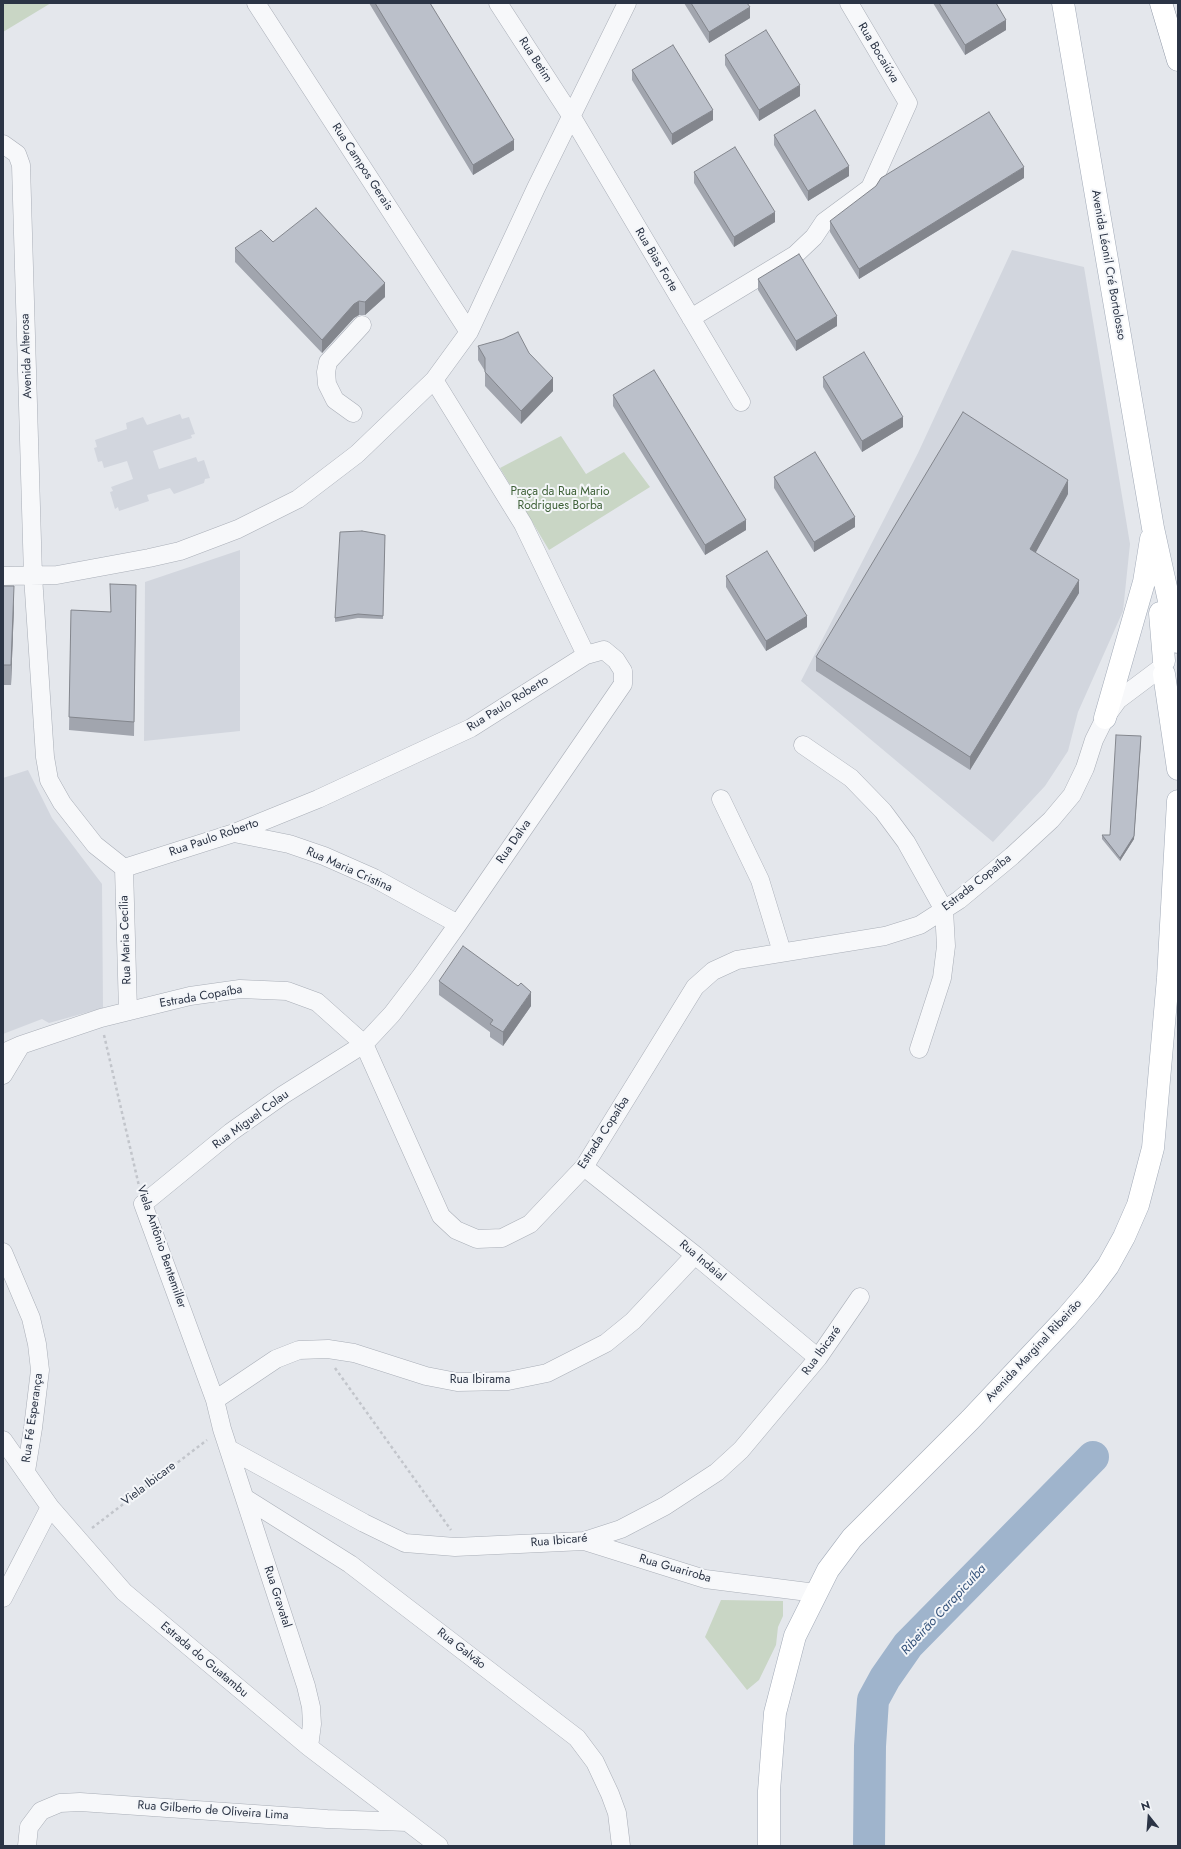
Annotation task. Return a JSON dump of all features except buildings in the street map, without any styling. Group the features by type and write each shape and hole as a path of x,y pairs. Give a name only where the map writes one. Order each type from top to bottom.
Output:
{"main road":[{"name":"Avenida Léonil Cré Bortolosso","path":"1063,3 1153,528 1178,642"},
{"path":"1161,3 1178,60"},
{"name":"Avenida Léonil Cré Bortolosso","path":"1153,528 1169,667 1178,769"},
{"path":"1105,718 1144,582 1153,528"},
{"name":"Avenida Marginal Ribeirão","path":"769,1846 769,1791 775,1713 795,1636 828,1570 852,1538 970,1420 1071,1312 1108,1266 1124,1238 1138,1206 1153,1148 1168,978 1178,801"}],"street":[{"name":"Rua Campos Gerais","path":"256,3 468,332"},
{"name":"Rua Betim","path":"498,3 572,118"},
{"path":"3,576 56,575 180,551 238,529 298,499 351,458 434,380 468,332 536,188 572,118 627,3"},
{"name":"Rua Bocaiúva","path":"691,318 795,255 814,237 824,222 870,188 908,103 849,3"},
{"name":"Rua Bias Forte","path":"572,118 741,402"},
{"name":"Avenida Alterosa","path":"3,144 17,154 22,165 33,576"},
{"path":"353,413 335,400 327,384 326,372 328,362 362,325"},
{"path":"434,380 523,524 586,655"},
{"path":"33,576 44,757 49,780 62,803 95,845 124,868"},
{"name":"Rua Dalva","path":"364,1044 392,1014 421,976 623,684 622,671 611,654 604,650 586,655"},
{"name":"Rua Paulo Roberto","path":"124,868 234,833 318,798 471,728 586,655"},
{"name":"Estrada Copaíba","path":"3,1053 21,1045 100,1018 190,996 240,989 287,991 317,1002 364,1044 441,1216 456,1230 477,1239 502,1238 530,1224 584,1167 695,987 713,971 737,960 885,936 920,925 959,900 1012,856 1051,820 1072,796 1085,768 1094,740 1105,718 1118,700 1169,667"},
{"path":"803,745 852,778 883,811 906,842 944,910 946,946 942,978 919,1049"},
{"path":"721,799 760,880 782,952"},
{"name":"Rua Maria Cristina","path":"234,833 289,844 324,856 374,878 458,924"},
{"name":"Rua Maria Cecília","path":"124,868 128,1011"},
{"name":"Rua Miguel Colau","path":"143,1204 237,1128 283,1095 364,1044"},
{"path":"3,1074 21,1045"},
{"name":"Rua Indaial","path":"584,1167 695,1255 818,1358"},
{"name":"Viela Antônio Bentemiller","path":"143,1204 214,1400 222,1429 230,1449"},
{"name":"Rua Fé Esperança","path":"3,1252 31,1318 38,1344 40,1370 34,1428 26,1471"},
{"name":"Rua Ibirama","path":"214,1400 276,1359 299,1350 322,1349 354,1353 426,1376 457,1382 508,1381 547,1373 606,1343 633,1320 695,1255"},
{"name":"Rua Ibicaré","path":"230,1449 364,1523 405,1543 463,1546 584,1541 621,1529 665,1506 717,1472 741,1450 818,1358 860,1297"},
{"name":"Estrada do Guatambu","path":"3,1440 26,1471 50,1508 124,1592 309,1747 439,1846"},
{"name":"Rua Gravatal","path":"230,1449 306,1686 312,1718 309,1747"},
{"name":"Rua Galvão","path":"245,1498 350,1564 577,1738 595,1762 610,1794 617,1813 621,1846"},
{"path":"3,1598 50,1508"},
{"name":"Rua Guariroba","path":"584,1541 705,1579 816,1593"},
{"name":"Rua Gilberto de Oliveira Lima","path":"27,1846 30,1827 40,1811 60,1803 80,1802 327,1820 407,1822"}],"path":[{"name":"Viela Antônio Bentemiller","path":"100,1018 143,1204"},
{"path":"322,1349 463,1546"},
{"name":"Viela Ibicare","path":"77,1540 222,1429"}],"shaded area":[{"path":"1012,250 1084,267 1130,544 1123,611 1078,712 1068,751 1045,786 993,842 801,681 918,453"},
{"path":"180,414 182,419 189,417 195,434 191,435 192,438 153,451 159,469 196,457 198,462 204,460 210,478 205,479 204,483 174,494 170,488 147,495 149,501 119,511 118,507 115,509 110,492 113,491 111,487 133,479 127,461 104,468 102,461 98,462 94,448 97,447 95,440 127,429 126,423 143,417 147,425"},
{"path":"240,550 240,731 144,741 145,582"},
{"path":"28,770 52,818 102,884 103,1008 49,1023 42,1019 3,1034 3,778"}],"green space":[{"path":"3,3 51,3 3,32"},
{"name":"Praça da Rua Mario Rodrigues Borba","path":"561,436 586,474 624,452 650,487 549,550 500,468"},
{"path":"721,1600 783,1601 783,1616 778,1627 776,1645 759,1680 747,1690 705,1637"}],"waterway":[{"name":"Ribeirão Carapicuíba","path":"869,1846 870,1746 873,1700 885,1678 908,1645 1093,1457"}]}
